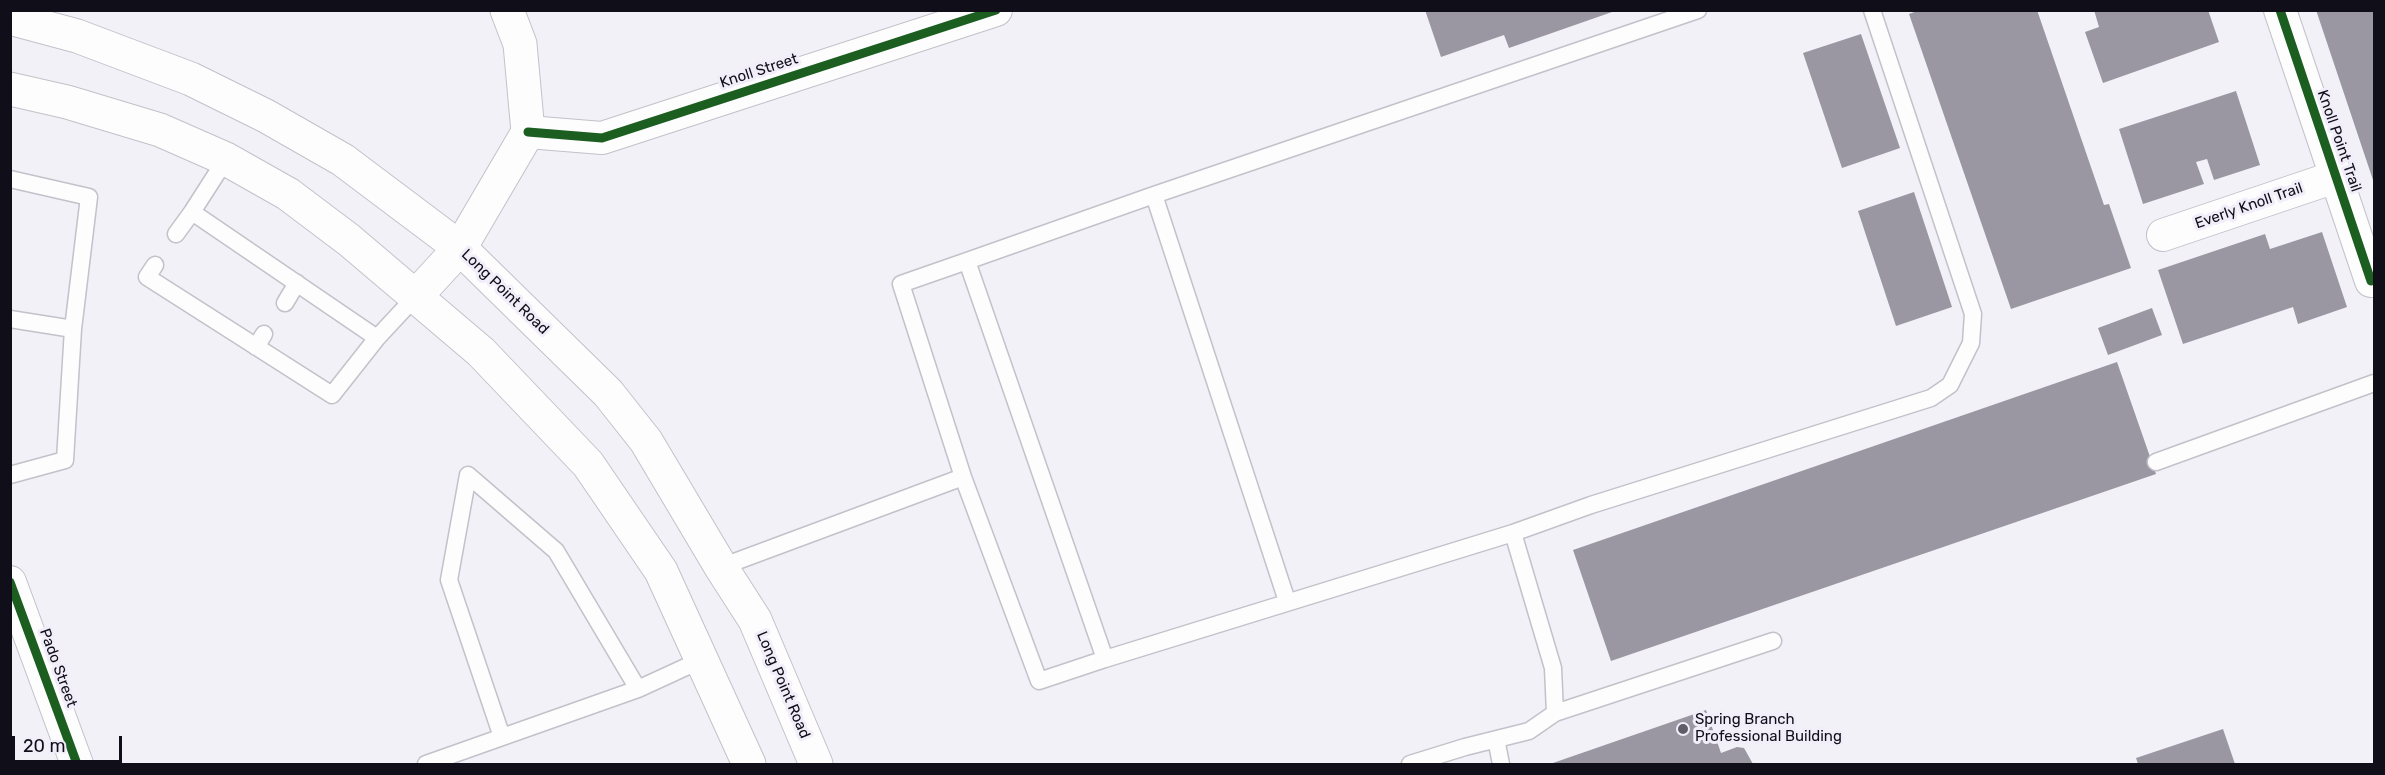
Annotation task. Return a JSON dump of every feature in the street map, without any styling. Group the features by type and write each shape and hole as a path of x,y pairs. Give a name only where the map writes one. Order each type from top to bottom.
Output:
{"main road":[{"path":"416,296 460,248 528,132 520,44 507,10"},
{"name":"Long Point Road","path":"10,18 77,36 191,79 266,116 343,160 460,248 608,393 646,441 755,620 816,765"},
{"path":"10,89 67,102 160,130 226,159 288,194 349,240 481,352 530,400 588,464 661,571 749,765"}],"street":[{"name":"Knoll Street","path":"528,132 602,138 996,10"},
{"name":"Knoll Point Trail","path":"2280,10 2371,281"},
{"name":"Everly Knoll Trail","path":"2163,235 2336,177"},
{"name":"Pado Street","path":"10,582 77,765"}],"lane":[{"path":"1698,10 1154,195 901,284 963,477 1039,681 1514,533 1602,502 1931,398 1950,385 1971,343 1973,314 1872,10"},
{"path":"176,234 226,159"},
{"path":"10,179 89,197 73,329 65,459 10,475"},
{"path":"1154,195 1287,602"},
{"path":"192,212 376,338"},
{"path":"967,261 1105,659"},
{"path":"155,265 147,277 260,340 332,396 376,338 416,296"},
{"path":"285,303 297,283"},
{"path":"10,319 73,329"},
{"path":"2156,462 2374,383"},
{"path":"502,737 449,580 468,475 556,551 638,689"},
{"path":"721,567 963,477"},
{"path":"1514,533 1553,668 1555,713"},
{"path":"1410,765 1447,759 1496,739 1529,731 1555,713 1773,641"},
{"path":"426,765 638,689 701,660"},
{"path":"1496,739 1501,765"}],"building":[{"path":"1425,10 1615,11 1509,48 1504,35 1441,57"},
{"path":"1920,10 2037,10 2104,205 2109,204 2131,268 2011,309 1909,14"},
{"path":"2094,10 2208,10 2219,42 2103,83 2085,32 2099,27"},
{"path":"2316,10 2374,10 2374,183"},
{"path":"1861,34 1900,148 1842,168 1803,53"},
{"path":"2236,91 2260,165 2214,180 2207,159 2196,162 2204,184 2143,204 2119,129"},
{"path":"1914,192 1952,307 1896,326 1858,211"},
{"path":"2322,232 2347,307 2298,324 2293,307 2183,344 2158,270 2265,234 2270,249"},
{"path":"2152,308 2162,335 2108,355 2098,328"},
{"path":"2117,362 2156,474 1611,661 1573,550"},
{"name":"Spring Branch Professional Building","path":"1706,710 1721,753 1737,747 1744,748 1753,764 1550,764"},
{"path":"2223,729 2235,764 2138,764 2136,758"}],"cycle path":[{"path":"528,132 602,138 996,10"},
{"path":"2280,10 2371,281"},
{"path":"10,582 77,764"}],"place":[{"name":"Spring Branch Professional Building","path":"1683,729"}]}
